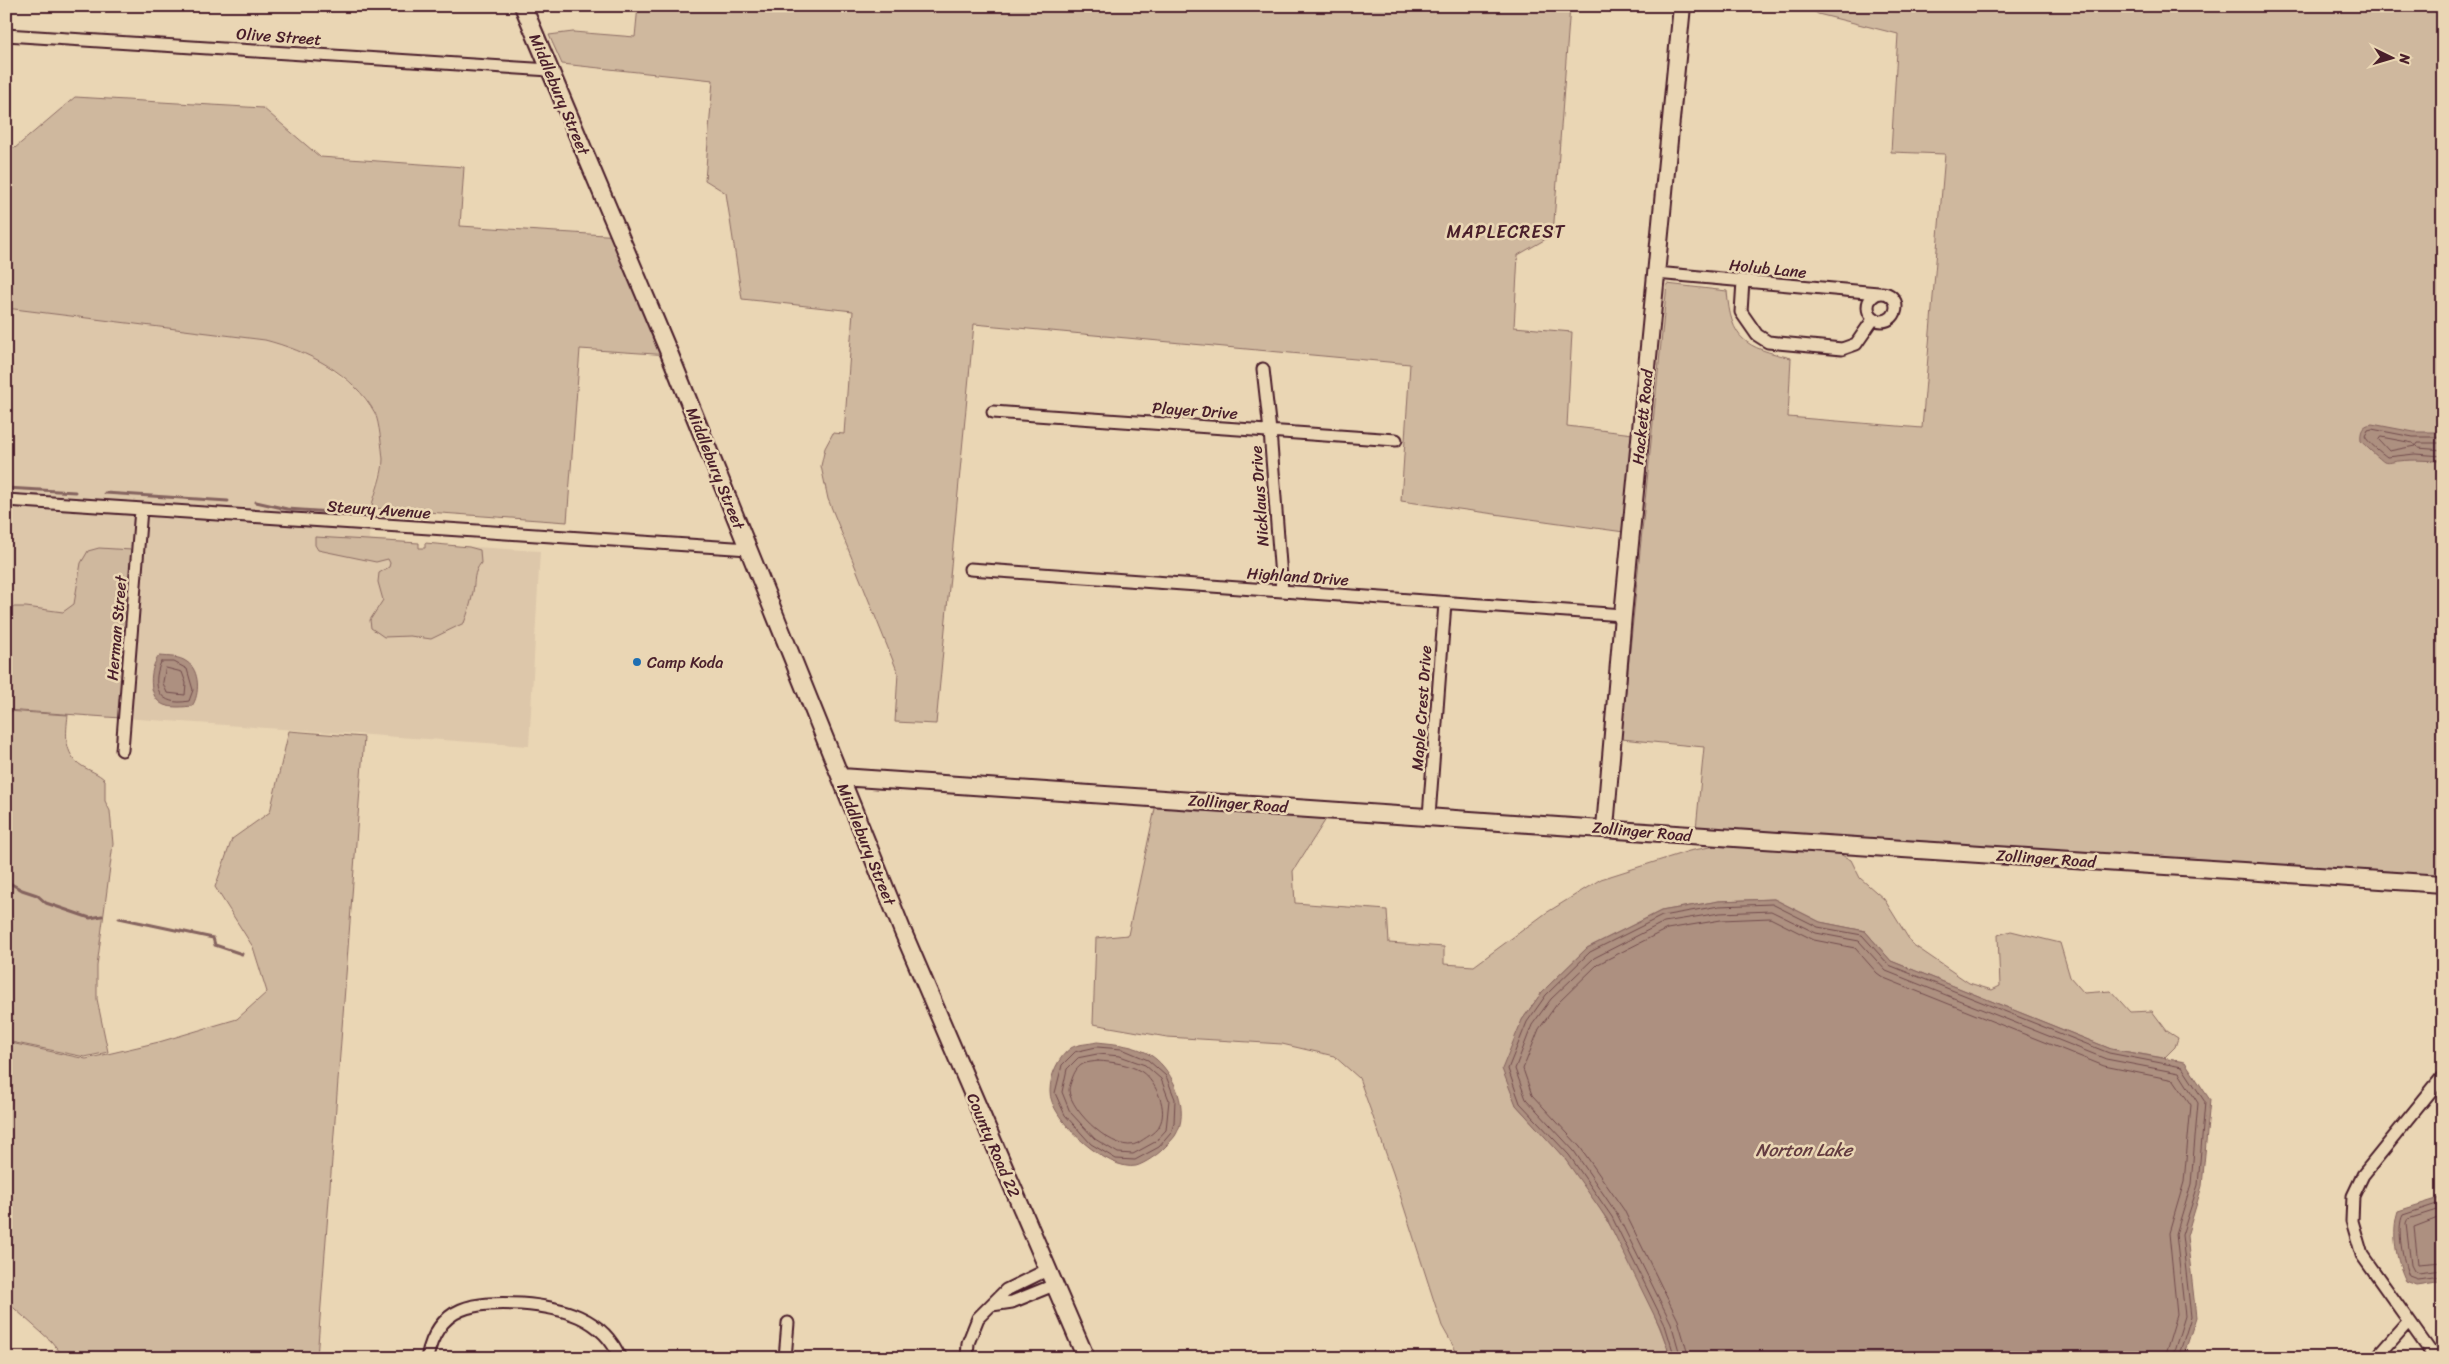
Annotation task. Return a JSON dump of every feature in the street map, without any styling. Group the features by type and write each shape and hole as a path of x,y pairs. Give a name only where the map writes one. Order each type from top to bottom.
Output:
{"street":[{"name":"Middlebury Street","path":"523,6 749,549 903,932"},
{"name":"Hackett Road","path":"1605,828 1623,614 1682,6"},
{"name":"Olive Street","path":"6,35 550,70"},
{"name":"Holub Lane","path":"1656,273 1878,294"},
{"path":"1743,281 1741,312 1758,335 1768,342 1842,349 1856,344 1874,318"},
{"path":"1878,294 1890,296 1895,308 1888,319 1880,321 1869,313 1868,303 1878,294"},
{"name":"Nicklaus Drive","path":"1263,369 1270,432 1282,591"},
{"name":"Player Drive","path":"992,412 1396,440"},
{"name":"Steury Avenue","path":"6,500 749,549"},
{"name":"Herman Street","path":"122,750 141,509"},
{"name":"Highland Drive","path":"970,569 1445,604 1623,614"},
{"name":"Maple Crest Drive","path":"1429,816 1445,604"},
{"name":"Zollinger Road","path":"841,777 2443,884"},
{"name":"County Road 22","path":"903,932 1086,1358"},
{"path":"2435,1358 2362,1255 2352,1221 2353,1196 2362,1175 2443,1076"},
{"path":"967,1358 968,1343 978,1318 1006,1290 1051,1277"},
{"path":"992,1305 1012,1302 1051,1277"},
{"path":"426,1358 435,1334 450,1317 473,1305 496,1303 552,1308 584,1318 606,1338 620,1358"},
{"path":"2376,1358 2408,1322"},
{"path":"785,1358 788,1323"}],"shaded area":[{"path":"638,6 1570,6 1553,235 1518,255 1514,327 1572,332 1567,426 1633,434 1624,532 1401,501 1410,364 974,324 936,724 895,722 898,673 828,499 821,466 825,448 833,433 844,434 853,311 742,299 726,193 705,180 713,80 562,64 549,35 573,32 635,37"},
{"path":"1805,6 2443,6 2443,884 1696,829 1704,747 1621,739 1667,284 1727,291 1732,321 1743,339 1762,350 1791,358 1788,417 1922,428 1945,154 1891,152 1898,34 1818,14"},
{"path":"75,97 263,108 320,157 464,167 460,226 621,236 670,355 580,349 567,522 371,508 383,465 379,428 375,413 366,399 342,375 297,350 265,340 6,308 6,144 15,148"},
{"path":"6,308 265,340 314,356 356,388 376,414 383,460 371,508 369,539 418,543 418,549 426,549 426,544 540,551 529,746 6,710"},
{"path":"315,537 419,543 419,548 425,548 425,543 469,547 480,550 481,563 475,573 473,592 464,623 431,639 410,636 384,637 371,628 370,620 383,600 378,582 379,573 389,567 388,559 376,562 318,550 315,545"},
{"path":"99,548 132,550 134,554 121,718 6,710 6,613 9,607 26,607 63,612 74,604 81,563 88,551"},
{"path":"6,711 68,715 67,743 72,756 82,766 105,780 105,801 110,811 113,844 97,966 97,999 108,1052 85,1057 6,1041"},
{"path":"289,731 364,737 317,1358 65,1358 51,1341 6,1301 6,1042 86,1059 159,1042 237,1019 267,992 253,947 215,887 232,839 270,812"},
{"path":"1156,804 1328,816 1293,871 1295,903 1387,910 1389,943 1444,947 1444,964 1474,966 1546,913 1601,879 1689,851 1725,844 1832,850 1851,860 1860,878 1884,899 1912,944 1969,983 1992,990 2000,986 1998,935 2011,931 2060,943 2070,977 2084,993 2111,991 2130,1012 2152,1011 2167,1031 2178,1038 2175,1047 2164,1058 2111,1049 1891,961 1865,931 1820,922 1774,899 1719,901 1661,911 1587,948 1542,992 1522,1020 1516,1105 1559,1152 1597,1203 1639,1280 1671,1358 1460,1358 1442,1326 1393,1173 1359,1078 1334,1056 1282,1044 1167,1037 1093,1024 1096,938 1128,935"}],"water":[{"path":"2372,424 2414,432 2443,432 2443,461 2410,460 2384,462 2361,441 2362,430"},
{"path":"159,656 181,659 191,666 197,683 195,701 192,706 167,706 158,701 152,690 151,682 153,668"},
{"name":"Norton Lake","path":"1774,899 1820,922 1865,931 1891,961 2111,1049 2185,1062 2210,1100 2202,1186 2187,1236 2196,1317 2183,1358 1671,1358 1660,1327 1607,1219 1565,1159 1516,1105 1502,1069 1522,1020 1542,992 1587,948 1661,911 1719,901"},
{"path":"1097,1042 1118,1044 1146,1052 1167,1071 1178,1093 1181,1115 1180,1126 1175,1136 1155,1156 1136,1166 1124,1166 1096,1152 1069,1129 1052,1103 1051,1079 1062,1056 1071,1048"},
{"path":"2443,1197 2443,1281 2416,1285 2406,1281 2397,1256 2395,1228 2398,1211"}],"waterway":[{"path":"6,488 75,492"},
{"path":"105,493 228,501"},
{"path":"256,502 287,509 331,512"},
{"path":"6,881 22,890 37,895 46,903 90,918 102,916"},
{"path":"119,918 213,938 215,945 242,954"}],"place":[{"name":"Camp Koda","path":"637,662"}],"district":[{"name":"MAPLECREST","path":"1506,232"}]}
